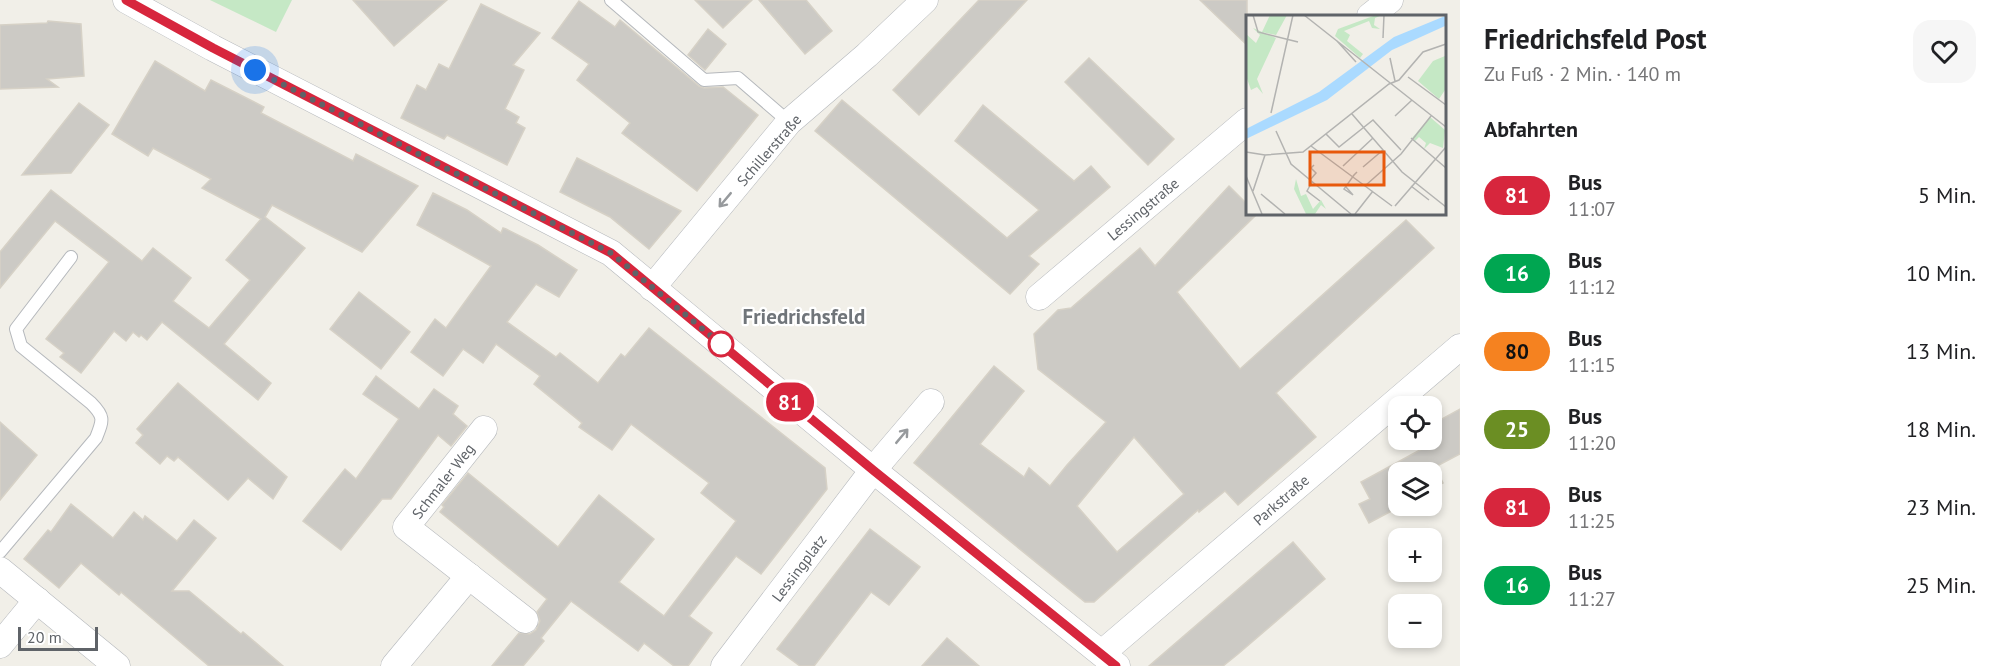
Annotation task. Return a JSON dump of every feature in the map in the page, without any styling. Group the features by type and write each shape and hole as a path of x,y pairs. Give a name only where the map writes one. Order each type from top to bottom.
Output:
{"street":[{"path":"126,0 213,48 611,253 873,470 1109,660"},
{"name":"Schillerstraße","path":"652,288 789,122 867,55 925,0"},
{"path":"1371,15 1390,0"},
{"name":"Lessingstraße","path":"1039,297 1246,122"},
{"name":"Parkstraße","path":"1109,660 1460,347"},
{"path":"873,470 931,402"},
{"name":"Schmaler Weg","path":"484,429 406,527 525,620"},
{"name":"Lessingplatz","path":"724,666 873,470"},
{"path":"0,570 117,666"},
{"path":"394,666 468,576"},
{"path":"0,645 37,600"}],"lane":[{"path":"611,0 704,81 738,78 789,122"},
{"path":"0,552 96,438 103,422 100,412 21,346 16,329 71,257"}],"green space":[{"path":"210,0 292,0 276,32"}],"building":[{"path":"353,0 447,0 394,46"},
{"path":"695,0 752,0 723,28"},
{"path":"759,0 806,0 832,31 805,54"},
{"path":"979,0 1027,0 919,115 893,90"},
{"path":"1200,0 1247,0 1246,44"},
{"path":"579,1 615,27 620,20 699,86 723,87 758,115 697,191 622,133 630,123 577,80 589,64 552,38"},
{"path":"481,4 540,33 513,65 524,70 505,109 519,117 516,123 525,128 507,165 447,135 444,139 401,118 417,85 426,90 439,64 449,69"},
{"path":"48,21 81,24 84,76 47,79 58,87 0,89 0,25 47,23"},
{"path":"708,29 726,44 705,70 688,55"},
{"path":"1089,58 1174,139 1148,165 1065,82"},
{"path":"155,61 205,91 211,80 264,107 261,113 353,161 356,154 418,186 362,252 272,205 265,217 305,248 224,344 271,383 258,400 162,322 147,340 133,332 126,341 114,331 81,373 60,357 64,353 46,339 109,262 55,221 0,288 0,252 51,190 142,261 153,248 191,278 173,301 209,328 250,280 226,260 261,219 202,188 211,179 153,148 148,156 112,134"},
{"path":"842,100 1007,238 1039,210 955,141 983,105 1074,181 1091,166 1110,187 1029,256 1039,264 1010,294 815,131"},
{"path":"79,103 109,125 71,173 22,175"},
{"path":"577,158 681,211 649,249 610,217 560,192"},
{"path":"1229,186 1246,203 1246,214 1257,214 1177,292 1240,369 1406,220 1434,248 1276,393 1316,437 1238,505 1225,491 1199,512 1198,510 1094,602 1085,602 914,463 994,366 1024,391 980,444 1024,477 1029,468 1050,486 1106,422 1038,369 1034,334 1058,310 1071,308 1140,248 1155,266","holes":["1134,437 1184,494 1117,552 1077,506"]},
{"path":"433,193 467,210 501,233 503,228 538,245 577,270 559,297 536,284 507,322 556,357 560,353 598,383 621,354 625,357 649,328 825,468 827,489 761,574 736,556 689,616 712,633 688,666 674,666 644,643 638,651 571,601 541,638 544,641 523,666 492,666 519,633 530,634 536,630 540,621 537,612 547,599 440,512 444,507 442,505 468,473 558,547 599,495 654,539 619,582 664,616 736,521 701,493 709,483 631,424 612,450 579,427 582,423 534,384 540,376 496,344 483,363 463,349 443,376 411,352 435,319 446,328 491,266 417,225"},
{"path":"359,292 410,332 381,369 330,329"},
{"path":"376,376 419,409 434,389 458,406 453,414 467,426 451,446 438,435 391,499 382,499 341,550 303,521 345,469 356,479 399,419 363,394"},
{"path":"178,383 287,477 273,499 248,478 228,500 178,457 174,461 167,456 160,464 136,443 143,435 137,429"},
{"path":"1460,409 1460,454 1442,463 1398,462 1420,450 1442,450 1442,419"},
{"path":"0,422 37,455 0,500"},
{"path":"1388,467 1388,513 1369,523 1359,504 1370,499 1361,482"},
{"path":"71,504 113,538 134,512 143,520 145,516 177,541 194,520 216,538 172,591 189,591 283,666 209,666 121,592 119,595 81,563 59,588 24,559 48,530 51,532"},
{"path":"870,529 920,567 889,605 871,592 814,666 800,666 777,649"},
{"path":"1293,542 1325,579 1238,654 1223,666 1149,666"},
{"path":"947,638 979,666 922,666"}],"bus line":[{"name":"81","path":"126,0 213,48 611,253 873,470 1116,666"}],"district":[{"name":"Friedrichsfeld","path":"804,316"}],"route":[{"path":"255,70 611,253 721,344"}]}
